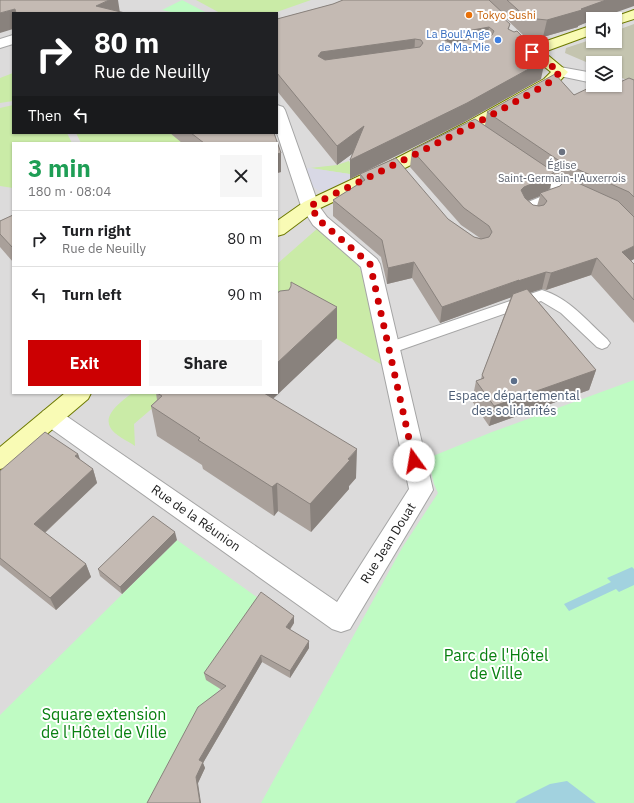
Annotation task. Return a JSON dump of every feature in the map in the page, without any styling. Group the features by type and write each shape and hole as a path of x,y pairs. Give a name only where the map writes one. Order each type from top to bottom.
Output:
{"street":[{"path":"622,18 634,14"},
{"path":"586,30 519,43 560,72 586,77"},
{"path":"0,44 12,39"},
{"path":"278,229 310,206 402,170 478,131 550,82 560,72"},
{"name":"Rue Jean Douat","path":"278,113 310,206 320,221 370,264 421,490 341,620"},
{"path":"0,460 79,394"},
{"name":"Rue de la Réunion","path":"51,417 341,620"}],"lane":[{"path":"520,161 551,183 589,200"},
{"path":"534,218 526,208 550,198 560,187"},
{"path":"389,348 542,295 553,299 562,305 602,343"}],"shaded area":[{"path":"0,0 634,0 634,803 0,803"},
{"path":"634,24 634,83 622,78 622,56 586,56 586,62 565,53 566,48 586,41 586,48 622,48 622,28"},
{"path":"310,168 356,175 358,179 326,192 321,192 311,184 305,169"}],"green space":[{"path":"182,0 205,12 171,12 162,10"},
{"path":"196,0 311,0 277,12 218,12"},
{"path":"12,73 12,101 0,103 0,78"},
{"path":"12,105 12,134 68,134 72,142 12,142 12,188 0,186 0,108"},
{"path":"76,134 172,134 182,142 80,142"},
{"path":"349,161 356,175 310,168 337,165"},
{"path":"318,228 357,263 370,289 384,366 292,313 278,296 278,263"},
{"name":"Parc de l'Hôtel de Ville","path":"634,380 634,803 261,803 402,548 438,493 434,484 428,458 492,432"},
{"path":"131,394 169,394 134,424 135,446 121,438 110,427 109,417 115,407"},
{"name":"Square extension de l'Hôtel de Ville","path":"177,540 261,600 220,688 207,707 153,803 0,803 0,715"}],"water":[{"path":"632,567 634,569 634,585 619,592 616,589 569,611 564,604 611,582 607,578"},
{"path":"567,781 596,803 515,803 518,800 550,784"}],"building":[{"path":"0,0 109,0 96,6 121,12 16,12 15,9 0,13"},
{"path":"343,0 489,0 505,15 500,15 510,24 508,29 514,32 517,31 545,60 467,103 350,160 364,126 337,146 278,74 278,19","holes":["489,27 494,31 492,35 451,43 443,39 450,34","415,39 421,40 423,43 420,47 325,60 318,56 321,52"]},
{"path":"507,0 606,0 581,9 582,10 547,20 527,18"},
{"path":"555,74 574,95 586,89 586,92 622,92 622,81 629,78 634,80 634,197 629,192 561,162 487,112"},
{"path":"475,119 554,172 548,177 524,187 521,190 525,198 533,205 544,205 547,201 540,193 560,186 567,178 618,201 634,217 634,246 622,252 634,264 634,300 597,258 551,273 546,272 518,281 519,280 442,307 414,262 388,268 382,240 333,200 365,180 360,174 396,158 448,219 474,237 481,239 489,237 492,232 489,226 464,208 412,150"},
{"path":"192,134 274,134 277,142 203,142"},
{"path":"278,144 281,153 278,154"},
{"path":"12,215 12,247 0,234 0,221"},
{"path":"291,282 337,307 278,362 278,292 289,290"},
{"path":"527,289 596,370 494,406 476,381 484,378 482,375 513,294"},
{"path":"159,394 266,394 357,449 348,459 350,460 310,504 277,483 272,487 198,440 200,438 151,406 162,396"},
{"path":"45,432 78,454 75,456 93,469 34,524 86,564 50,598 0,558 0,471"},
{"path":"153,516 175,532 120,587 98,569"},
{"path":"261,592 294,616 286,627 309,641 290,671 261,655 199,760 203,762 196,777 200,803 147,803 198,707 226,686 204,673"}],"place":[{"name":"Tokyo Sushi","path":"469,15"},
{"name":"La Boul'Ange de Ma-Mie","path":"498,40"},
{"name":"Église Saint-Germain-l'Auxerrois","path":"562,152"},
{"name":"Espace départemental des solidarités","path":"514,381"}],"route":[{"path":"414,461 370,264 320,221 310,206 471,127 550,82 560,72 532,52"}]}
